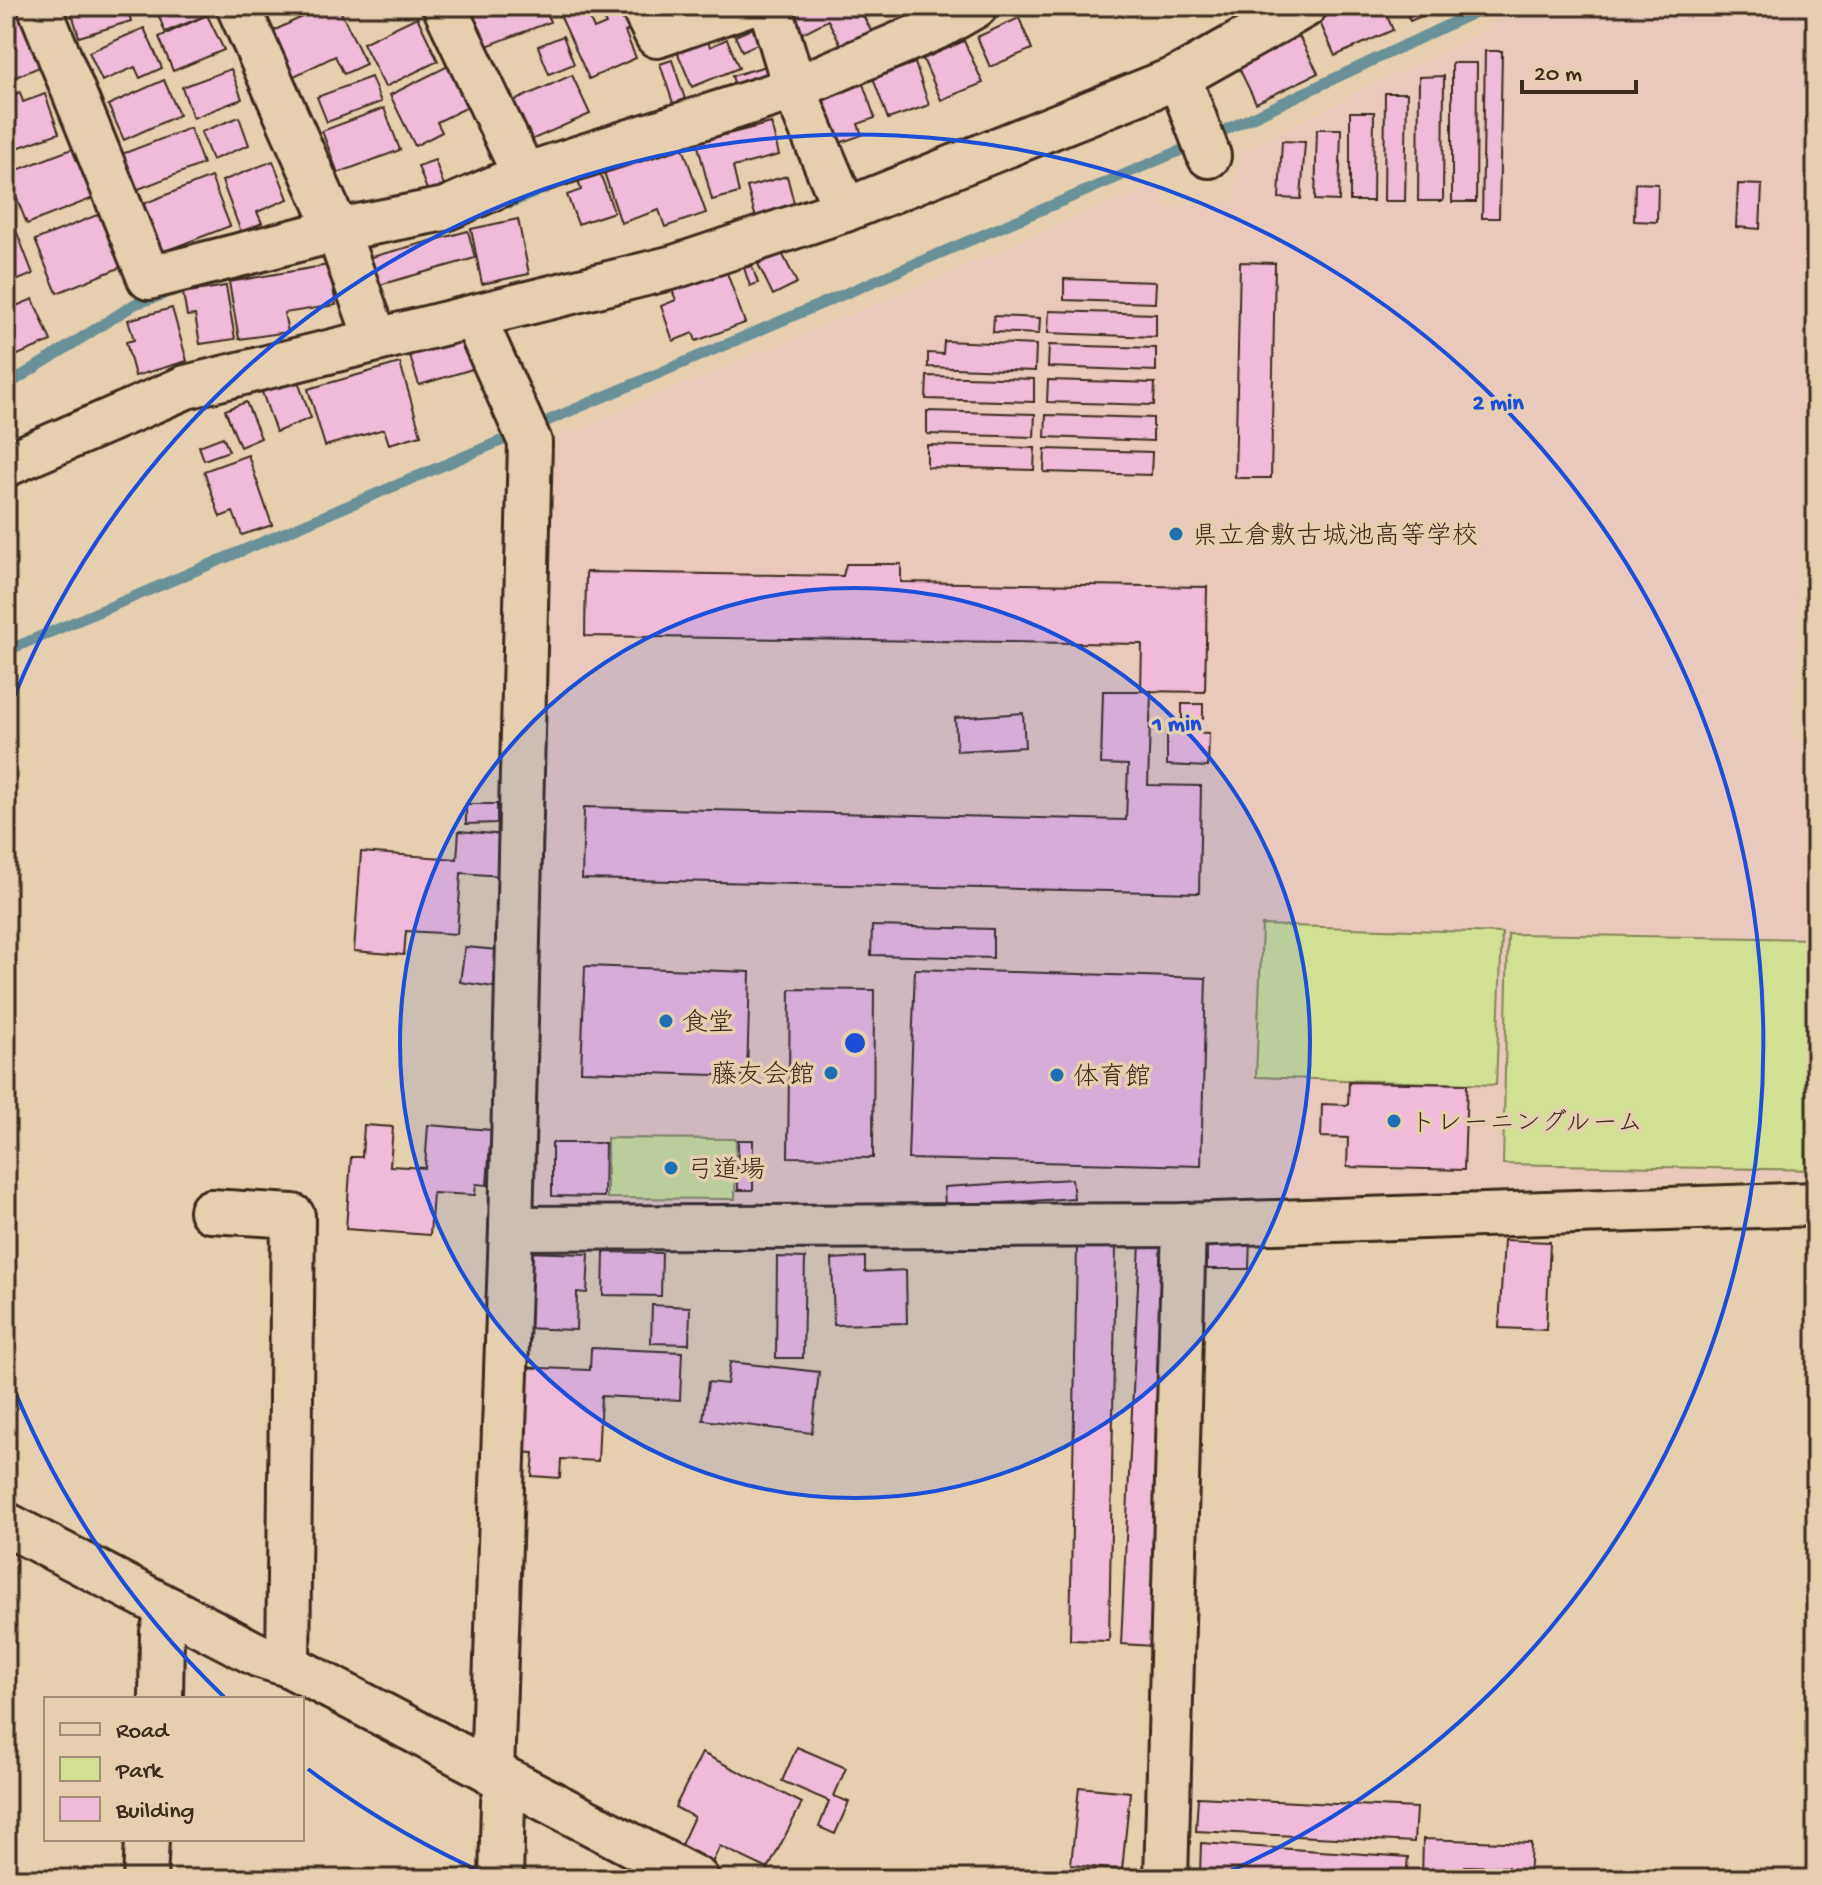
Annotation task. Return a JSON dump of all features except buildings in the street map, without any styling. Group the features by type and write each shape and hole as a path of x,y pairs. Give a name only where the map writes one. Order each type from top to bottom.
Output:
{"street":[{"path":"39,6 149,278 342,245 445,209 524,175 798,98 976,6"},
{"path":"238,6 342,245 376,339"},
{"path":"444,6 524,175"},
{"path":"642,6 657,36 744,6"},
{"path":"770,6 798,98 845,210"},
{"path":"6,465 186,387 674,267 845,210 1179,77 1241,21 1305,6"},
{"path":"1179,77 1209,156"},
{"path":"474,317 524,428 530,458 511,1228 501,1879"},
{"path":"511,1228 1184,1225 1816,1204"},
{"path":"211,1211 293,1216 288,1665"},
{"path":"1166,1879 1184,1225"},
{"path":"6,1524 166,1619 288,1665 502,1786 697,1879"},
{"path":"161,1697 166,1619"},
{"path":"145,1879 147,1841"}],"shaded area":[{"name":"県立倉敷古城池高等学校","path":"1532,6 1816,6 1816,155 1793,739 1816,748 1816,1177 917,1214 531,1213 555,439 1158,184 1167,208 1235,201 1238,152"}],"green space":[{"path":"1262,925 1502,933 1496,1085 1256,1077"},
{"path":"1508,934 1816,939 1816,1170 1503,1164"},
{"name":"弓道場","path":"607,1138 736,1139 735,1199 607,1198"}],"waterway":[{"path":"983,20 1011,6"},
{"path":"1223,131 1488,6"},
{"path":"533,427 1184,149"},
{"path":"510,203 546,188"},
{"path":"6,386 135,304 162,295"},
{"path":"6,651 517,434"}],"place":[{"name":"県立倉敷古城池高等学校","path":"1176,534"},
{"name":"食堂","path":"666,1021"},
{"name":"藤友会館","path":"831,1073"},
{"name":"体育館","path":"1057,1075"},
{"name":"トレーニングルーム","path":"1394,1121"},
{"name":"弓道場","path":"671,1168"}]}
